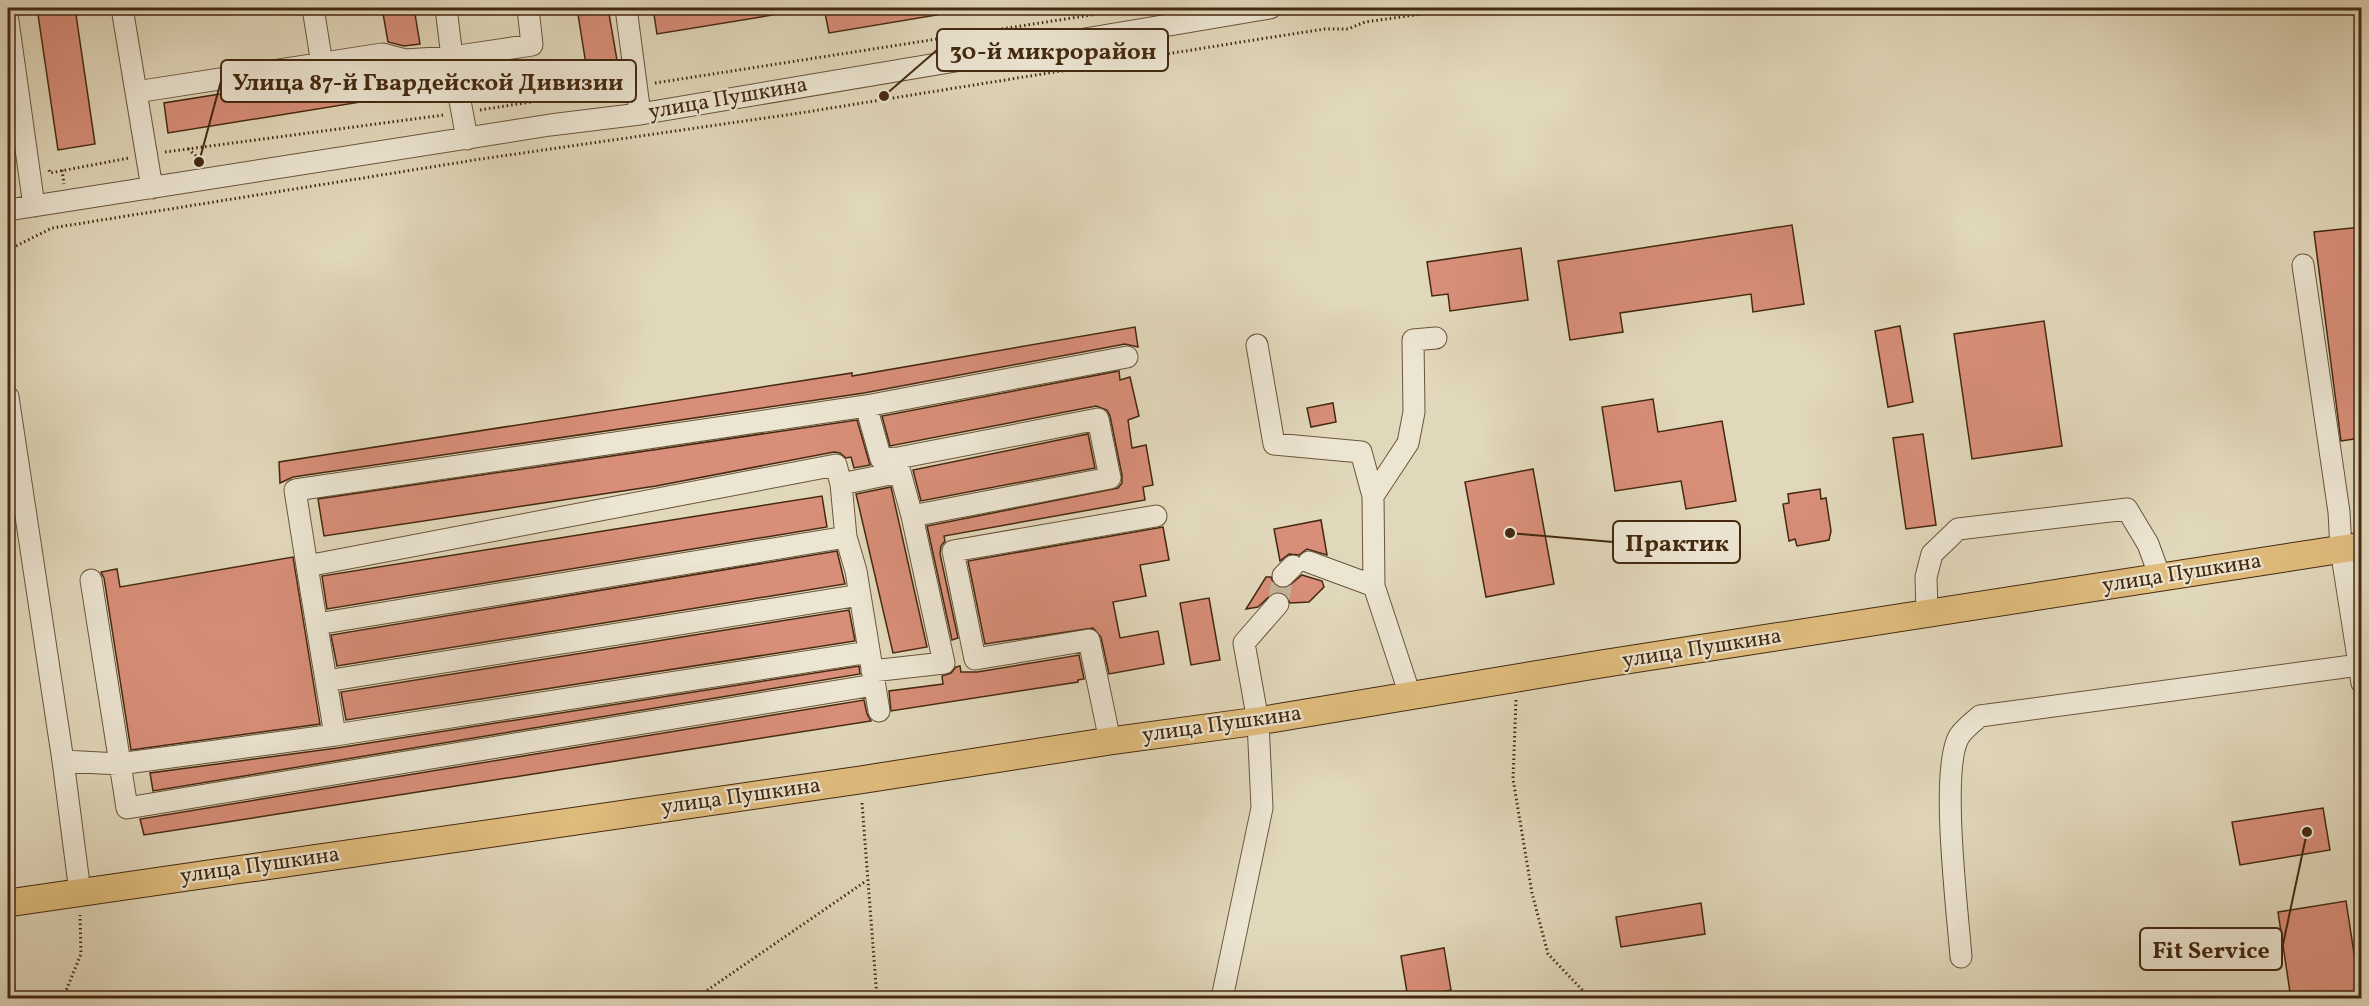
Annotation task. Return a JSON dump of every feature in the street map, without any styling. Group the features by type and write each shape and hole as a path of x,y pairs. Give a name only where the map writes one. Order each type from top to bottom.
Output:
{"main road":[{"name":"улица Пушкина","path":"8,903 1258,721 1410,695 2351,548"}],"street":[{"path":"122,8 152,188"},
{"path":"313,8 322,64"},
{"path":"446,8 452,57 467,139"},
{"path":"136,92 382,54 405,60 452,57 532,45 528,8"},
{"path":"626,8 640,114"},
{"name":"улица Пушкина","path":"8,210 550,125 640,114 1161,17 1270,8"},
{"path":"8,21 34,206"},
{"path":"1961,957 1952,834 1950,767 1959,736 1980,716 2360,674 2351,548 2339,512 2303,265"},
{"path":"1374,495 1408,443 1414,412 1413,340 1436,338"},
{"path":"1257,345 1274,444 1361,452 1374,495 1374,586 1410,695"},
{"path":"335,735 295,490 866,406 1127,357"},
{"path":"8,397 63,761 80,892"},
{"path":"866,406 881,459 899,465"},
{"path":"841,484 899,465 1098,420 1110,478 912,516"},
{"path":"307,566 836,465 841,484 846,537 860,595 879,711"},
{"path":"899,465 944,663"},
{"path":"1927,614 1926,577 1932,554 1958,529 2127,509 2148,544 2160,577"},
{"path":"975,659 953,551 1156,516"},
{"path":"317,624 846,537"},
{"path":"1295,568 1374,586"},
{"path":"91,580 127,808 872,669"},
{"path":"326,681 860,595"},
{"path":"1222,999 1262,808 1258,721 1244,643 1278,604"},
{"path":"63,761 119,764 872,669 944,663 1089,640 1110,741"}],"path":[{"path":"48,161 50,172 188,149 463,113 1136,8"},
{"path":"8,250 52,228 481,159 789,115 1464,8"},
{"path":"563,103 567,96"},
{"path":"525,103 531,108"},
{"path":"188,149 202,161"},
{"path":"62,170 64,188"},
{"path":"1517,679 1514,779 1532,893 1548,954 1590,999"},
{"path":"860,780 866,881 877,999"},
{"path":"696,999 866,881"},
{"path":"63,999 81,954 80,892"},
{"path":"1684,999 1700,996 1723,999"}],"building":[{"path":"37,8 75,8 95,144 58,150"},
{"path":"382,8 414,8 420,44 404,46 388,42"},
{"path":"577,8 608,8 618,66 587,71"},
{"path":"653,8 772,8 773,15 657,34"},
{"path":"824,8 936,8 937,15 829,33"},
{"path":"383,68 401,72 404,95 168,133 164,103"},
{"path":"1792,225 1804,304 1753,312 1751,294 1620,313 1623,332 1570,340 1558,261"},
{"path":"2361,227 2361,438 2341,441 2314,232"},
{"path":"1521,248 1528,300 1450,311 1448,294 1432,296 1427,262"},
{"path":"2044,321 2062,446 1972,459 1954,334"},
{"path":"1900,326 1913,402 1888,407 1875,331"},
{"path":"1135,327 1138,347 1125,344 864,393 293,477 280,483 279,462 852,373 852,376"},
{"path":"1119,371 1120,380 1130,377 1139,416 1128,420 1132,448 1146,445 1153,485 1143,487 1145,500 944,536 945,541 941,546 940,554 958,638 952,640 927,526 1118,488 1122,483 1122,475 1110,416 1107,410 1096,406 890,446 882,416"},
{"path":"1653,399 1658,432 1722,421 1736,501 1686,509 1681,481 1615,491 1602,407"},
{"path":"1333,403 1336,422 1311,427 1307,408"},
{"path":"857,420 870,465 854,468 851,457 846,458 834,452 656,486 324,536 318,499"},
{"path":"1088,434 1095,468 921,501 913,470"},
{"path":"1923,434 1936,525 1906,529 1893,438"},
{"path":"1533,469 1554,584 1486,597 1465,482"},
{"path":"891,487 927,647 893,653 856,494"},
{"path":"1820,489 1821,499 1826,498 1831,531 1829,540 1797,546 1795,539 1789,541 1783,504 1789,503 1788,494"},
{"path":"822,496 827,527 327,609 322,576"},
{"path":"1321,520 1327,555 1307,549 1299,555 1289,554 1280,561 1274,529"},
{"path":"1163,527 1169,560 1140,565 1146,596 1113,602 1120,638 1158,631 1164,664 1109,674 1101,637 1093,628 985,644 968,561"},
{"path":"837,551 845,584 337,666 331,635"},
{"path":"293,557 320,724 131,750 104,578 101,572 117,569 120,587"},
{"path":"1302,575 1322,581 1324,587 1309,602 1290,603 1286,594 1274,592 1258,607 1246,609 1266,577 1271,577 1274,585 1279,588 1286,588"},
{"path":"1209,598 1220,660 1191,665 1180,603"},
{"path":"849,610 855,641 346,720 341,692"},
{"path":"1079,655 1084,679 1078,682 891,711 889,691 943,684 942,676 951,673 956,667 960,666 961,672 977,672"},
{"path":"859,666 860,674 153,791 150,773 337,748"},
{"path":"864,700 871,721 144,835 140,819"},
{"path":"2323,808 2330,850 2240,865 2232,822"},
{"path":"2346,901 2361,999 2291,999 2278,912"},
{"path":"1701,903 1705,934 1621,947 1616,917"},
{"path":"1444,948 1451,990 1408,998 1401,956"}],"tunnel":[{"path":"1278,604 1283,576"}],"place":[{"name":"30-й микрорайон","path":"884,96"},
{"name":"Улица 87-й Гвардейской Дивизии","path":"199,162"},
{"name":"Практик","path":"1510,533"},
{"name":"Fit Service","path":"2307,832"}]}
